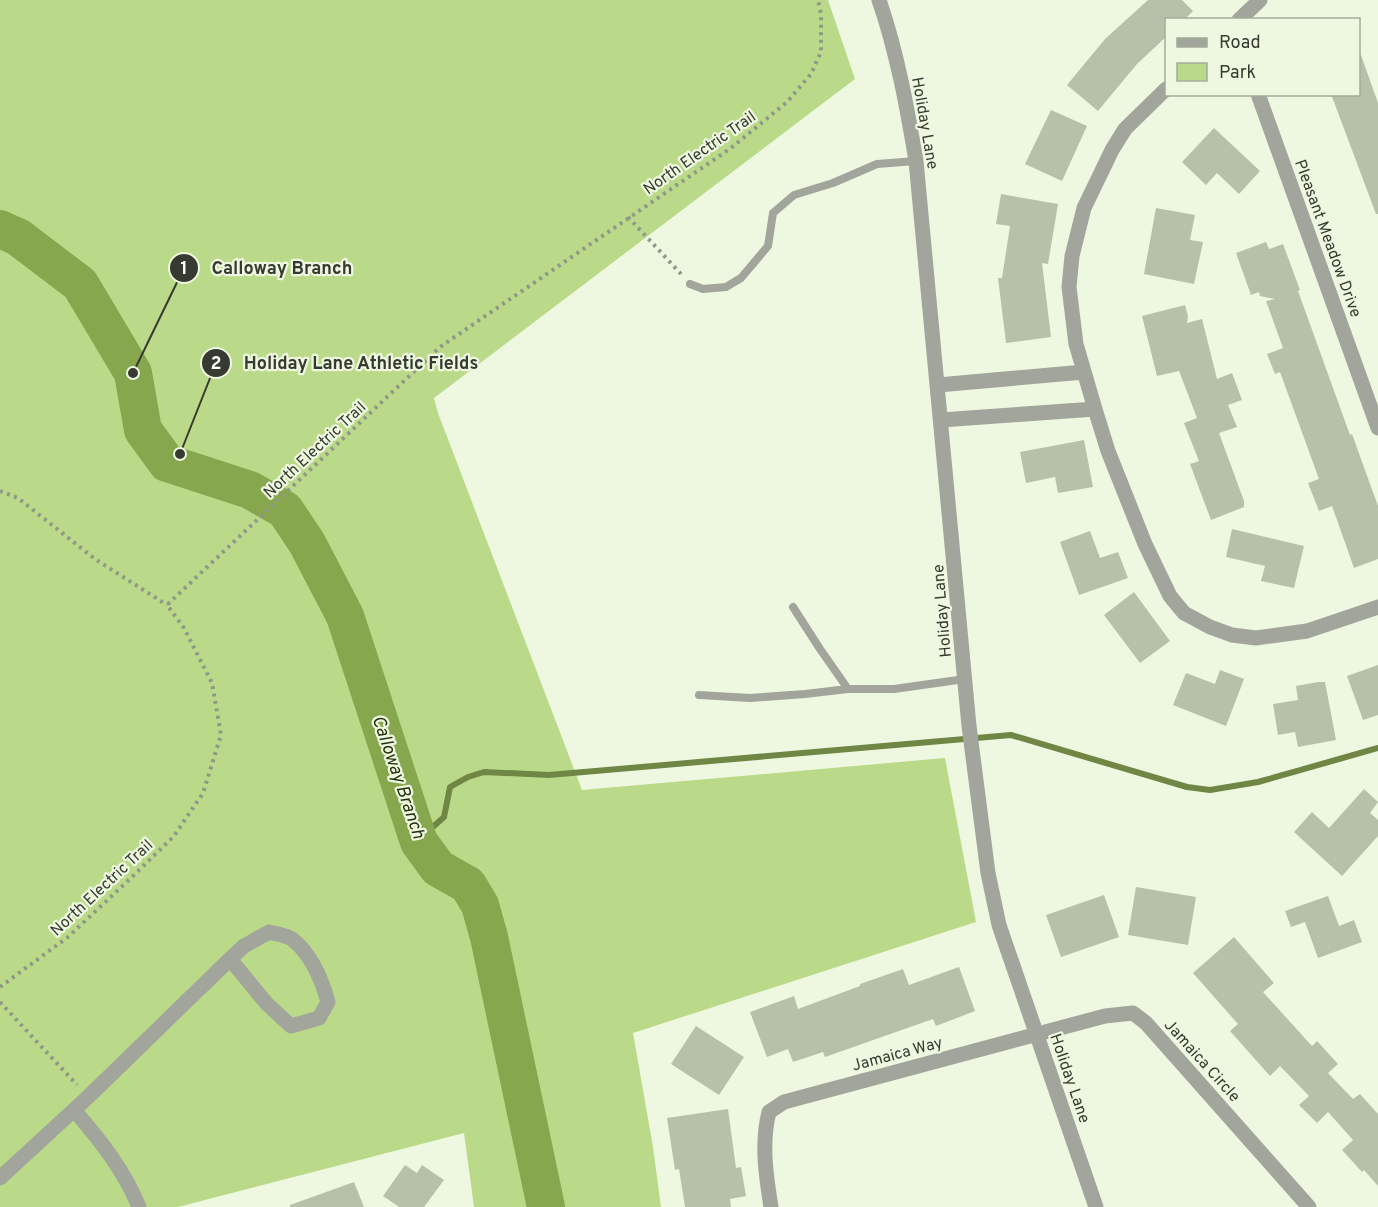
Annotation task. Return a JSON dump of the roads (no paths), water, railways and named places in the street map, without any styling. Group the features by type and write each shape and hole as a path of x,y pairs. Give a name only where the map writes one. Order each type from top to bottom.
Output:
{"street":[{"name":"Holiday Lane","path":"879,0 908,111 916,161 969,726 988,873 999,925 1096,1207"},
{"path":"1241,18 1260,0"},
{"path":"1165,91 1125,129 1112,150 1084,208 1072,256 1069,287 1076,344 1095,409 1108,451 1146,544 1170,596 1184,613 1210,627 1232,635 1256,638 1307,631 1378,607"},
{"name":"Pleasant Meadow Drive","path":"1259,96 1378,428"},
{"path":"938,385 1084,372"},
{"path":"941,420 1095,409"},
{"path":"0,1178 88,1097 230,959 244,946 269,932 291,938 304,952 322,981 328,1002 319,1018 291,1026 267,1004 230,959"},
{"name":"Jamaica Circle","path":"1037,1035 1105,1016 1134,1013 1146,1023 1309,1207"},
{"name":"Jamaica Way","path":"771,1207 766,1177 765,1129 769,1112 784,1102 1037,1035"},
{"path":"74,1110 99,1138 117,1164 139,1207"}],"lane":[{"path":"690,284 703,289 726,287 741,278 768,246 773,213 794,195 833,183 877,164 916,161"},
{"path":"793,607 848,689"},
{"path":"699,695 750,698 848,689 894,689 965,679"}],"waterway":[{"name":"Calloway Branch","path":"0,229 18,237 80,284 133,373 143,430 167,463 250,490 285,510 307,543 345,616 419,842 438,868 468,885 480,905 489,937 546,1207"},
{"path":"413,823 419,826 434,826 444,817 450,787 468,777 484,772 549,775 1011,735 1187,787 1210,790 1258,782 1378,748"}],"place":[{"name":"Calloway Branch","path":"133,373"},
{"name":"Holiday Lane Athletic Fields","path":"180,454"}]}
